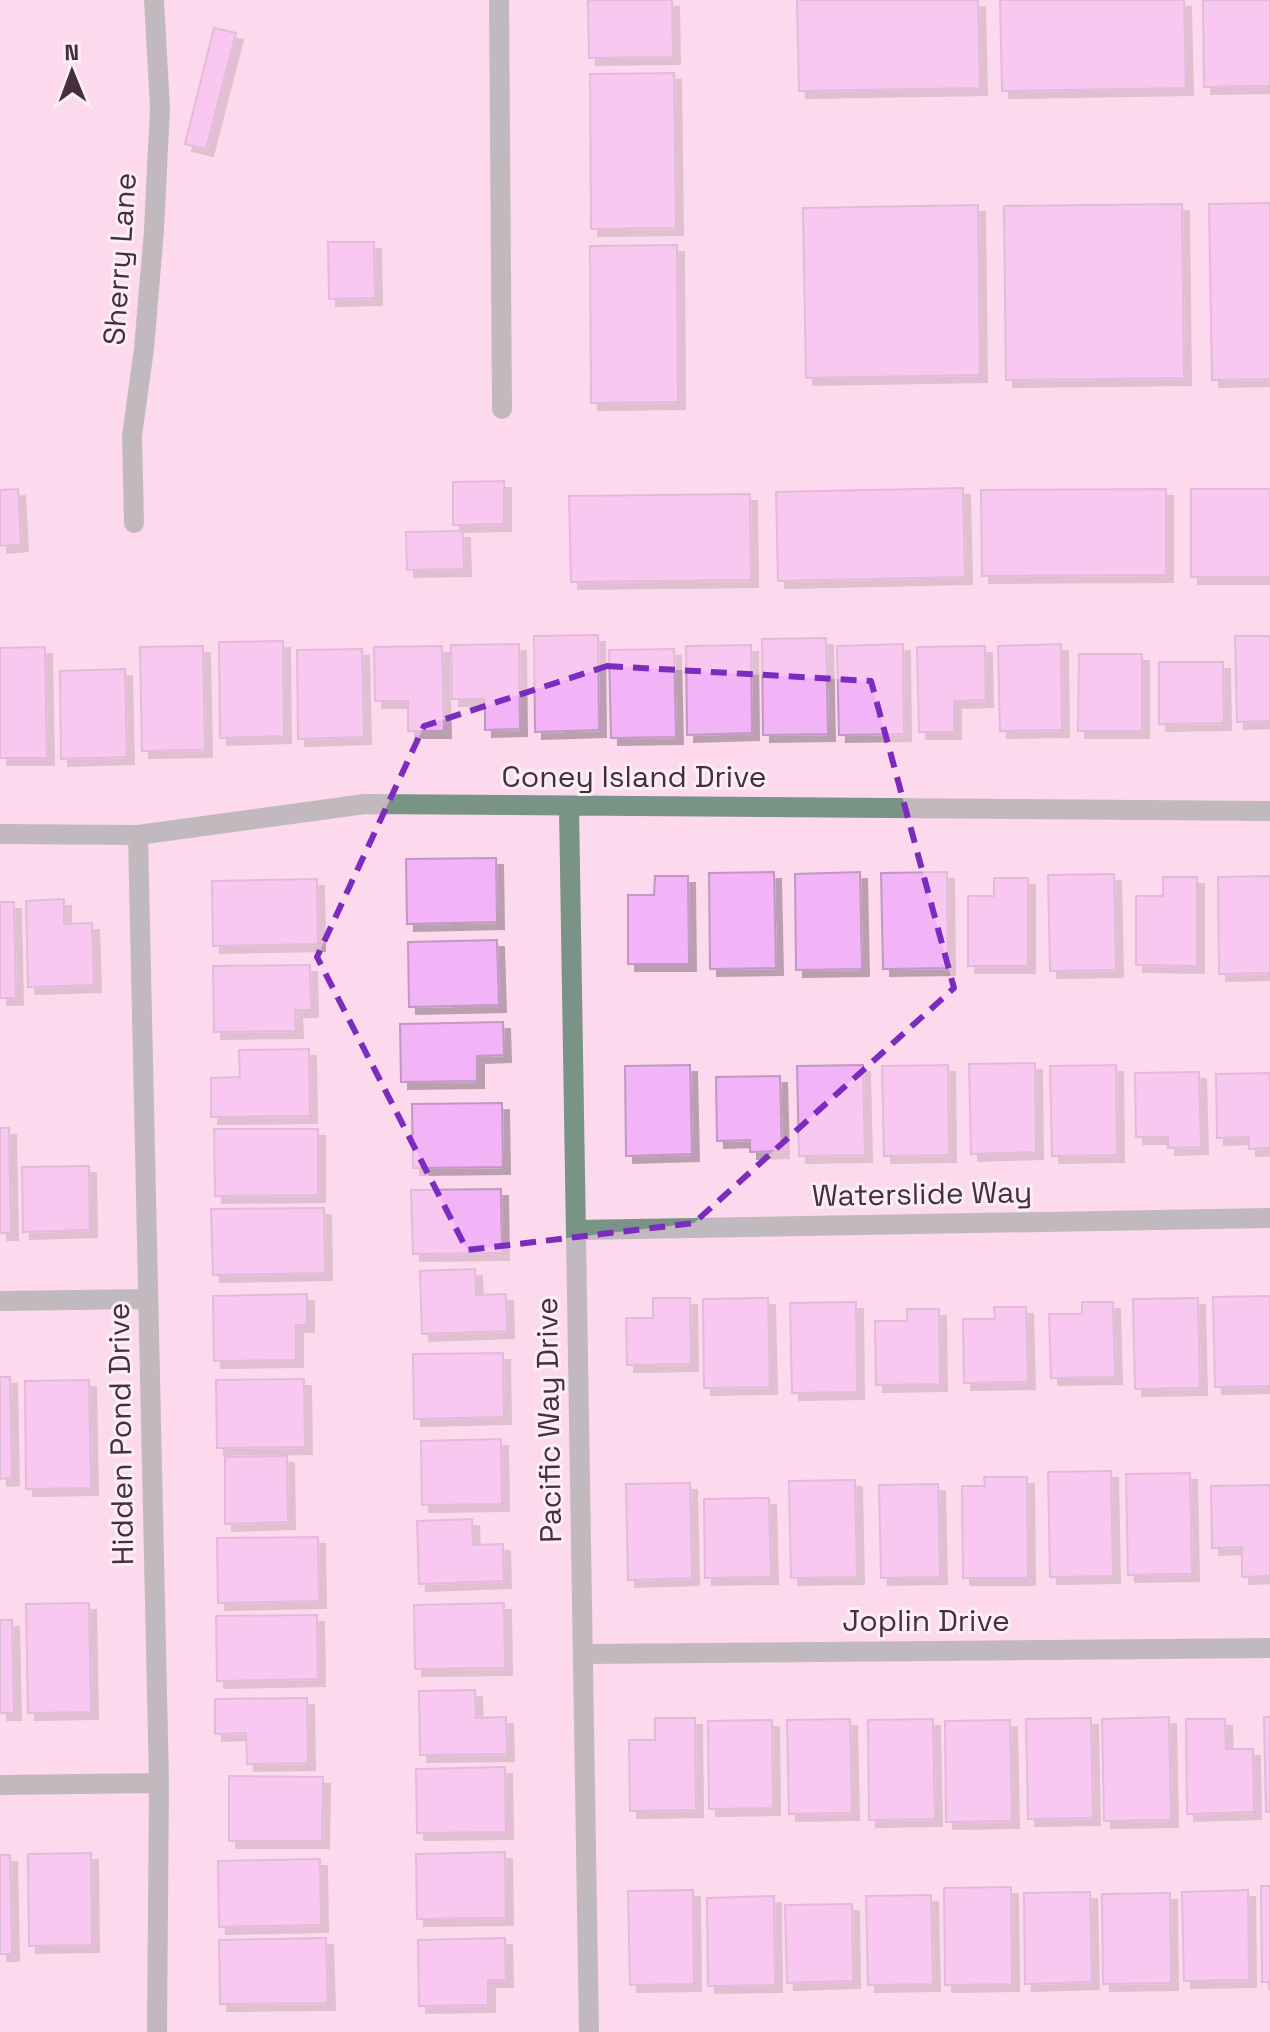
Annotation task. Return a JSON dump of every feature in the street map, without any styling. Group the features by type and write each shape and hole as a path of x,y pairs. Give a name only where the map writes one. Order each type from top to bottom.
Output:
{"street":[{"name":"Sherry Lane","path":"134,523 132,436 144,349 160,108 154,0"},
{"path":"499,0 502,409"},
{"name":"Coney Island Drive","path":"0,834 138,835 365,804 1270,811"},
{"name":"Pacific Way Drive","path":"569,807 589,2032"},
{"name":"Hidden Pond Drive","path":"138,835 159,1783 157,2032"},
{"name":"Waterslide Way","path":"576,1230 1270,1218"},
{"path":"0,1301 148,1299"},
{"name":"Joplin Drive","path":"583,1654 1270,1648"},
{"path":"0,1785 159,1783"}],"highlighted area":[{"path":"607,666 871,681 954,988 694,1223 467,1250 317,957 424,726"}],"building":[{"path":"588,0 672,0 673,57 589,58"},
{"path":"797,0 978,0 980,88 799,91"},
{"path":"1000,0 1184,0 1186,88 1002,91"},
{"path":"1203,0 1270,0 1270,86 1204,87"},
{"path":"214,28 236,33 206,149 185,144"},
{"path":"674,73 676,228 591,229 590,74"},
{"path":"1270,203 1270,379 1212,380 1209,204"},
{"path":"1182,204 1184,378 1006,380 1004,206"},
{"path":"978,205 980,375 806,378 803,208"},
{"path":"328,242 374,242 375,298 329,299"},
{"path":"677,245 678,402 591,403 590,246"},
{"path":"504,481 504,524 453,525 453,482"},
{"path":"963,488 965,577 778,581 776,492"},
{"path":"18,489 21,544 0,546 0,490"},
{"path":"1166,489 1166,575 982,576 981,490"},
{"path":"1191,489 1270,489 1270,577 1191,577"},
{"path":"750,494 751,580 571,582 569,496"},
{"path":"463,531 464,569 407,570 406,532"},
{"path":"598,635 599,730 535,732 534,636"},
{"path":"1235,636 1270,636 1270,721 1237,722"},
{"path":"826,638 828,734 763,735 762,639"},
{"path":"283,641 284,736 220,738 219,642"},
{"path":"519,644 520,729 485,730 485,699 452,699 451,645"},
{"path":"903,644 904,734 839,735 837,646"},
{"path":"1061,644 1062,730 1000,731 998,646"},
{"path":"751,645 752,733 687,735 686,646"},
{"path":"203,646 205,750 142,751 140,647"},
{"path":"442,646 444,731 408,731 408,701 375,701 374,647"},
{"path":"985,646 986,700 954,701 954,732 919,732 917,647"},
{"path":"45,647 47,758 0,758 0,648"},
{"path":"362,649 364,737 298,739 297,650"},
{"path":"674,649 676,737 611,738 609,650"},
{"path":"1079,654 1142,654 1142,731 1078,731"},
{"path":"1159,662 1223,662 1224,723 1159,724"},
{"path":"125,669 127,757 61,759 60,671"},
{"path":"496,858 497,922 407,924 406,859"},
{"path":"774,872 776,968 710,969 709,873"},
{"path":"860,872 862,969 796,970 795,874"},
{"path":"947,872 948,968 883,969 881,873"},
{"path":"1114,874 1116,970 1050,971 1048,875"},
{"path":"655,876 688,876 689,964 628,964 628,895 654,895"},
{"path":"1270,876 1270,973 1219,974 1218,877"},
{"path":"1163,877 1197,877 1197,966 1136,965 1136,896 1163,896"},
{"path":"994,878 1028,878 1028,966 968,966 968,896 994,896"},
{"path":"317,879 318,944 213,946 212,881"},
{"path":"64,899 64,924 92,923 94,985 28,987 26,901"},
{"path":"0,902 14,902 16,998 0,998"},
{"path":"497,940 499,1005 409,1007 408,942"},
{"path":"310,965 311,1010 295,1010 296,1031 214,1032 213,966"},
{"path":"503,1022 504,1055 477,1056 477,1081 401,1082 400,1024"},
{"path":"309,1049 310,1116 211,1117 211,1078 240,1077 239,1050"},
{"path":"1035,1063 1036,1152 971,1154 969,1064"},
{"path":"690,1065 692,1154 626,1156 625,1066"},
{"path":"863,1065 865,1155 799,1156 797,1066"},
{"path":"948,1065 949,1155 884,1156 882,1066"},
{"path":"1116,1065 1117,1155 1052,1156 1050,1066"},
{"path":"1199,1072 1201,1147 1168,1148 1168,1137 1136,1137 1135,1073"},
{"path":"1270,1073 1270,1148 1249,1149 1249,1137 1217,1138 1216,1074"},
{"path":"780,1076 782,1151 750,1152 750,1140 717,1141 716,1077"},
{"path":"502,1103 503,1167 413,1168 412,1104"},
{"path":"0,1128 9,1128 11,1233 0,1233"},
{"path":"214,1129 318,1129 318,1195 215,1196"},
{"path":"89,1166 90,1230 23,1232 22,1167"},
{"path":"501,1189 502,1253 413,1254 411,1190"},
{"path":"324,1208 325,1273 213,1275 211,1209"},
{"path":"475,1269 476,1295 506,1294 507,1331 422,1334 420,1271"},
{"path":"307,1294 307,1325 296,1325 296,1360 214,1361 213,1296"},
{"path":"1270,1296 1270,1386 1215,1387 1213,1297"},
{"path":"653,1298 690,1298 691,1364 627,1365 626,1318 653,1318"},
{"path":"768,1298 770,1387 704,1388 703,1299"},
{"path":"1198,1298 1200,1388 1135,1389 1133,1299"},
{"path":"856,1302 857,1392 792,1393 790,1303"},
{"path":"1082,1302 1113,1302 1115,1377 1051,1378 1049,1314 1082,1314"},
{"path":"994,1307 1026,1307 1028,1382 964,1383 963,1319 995,1319"},
{"path":"907,1309 939,1309 940,1384 876,1385 875,1321 907,1321"},
{"path":"503,1353 504,1417 414,1419 413,1354"},
{"path":"0,1377 10,1377 12,1478 0,1479"},
{"path":"304,1379 305,1447 217,1448 216,1380"},
{"path":"89,1380 91,1488 26,1489 25,1381"},
{"path":"501,1439 502,1504 422,1505 421,1441"},
{"path":"287,1456 288,1522 225,1524 225,1457"},
{"path":"1111,1471 1113,1576 1050,1577 1048,1472"},
{"path":"1190,1473 1192,1574 1128,1575 1126,1474"},
{"path":"984,1477 1027,1477 1028,1578 963,1578 962,1486 985,1486"},
{"path":"855,1480 857,1577 791,1578 789,1481"},
{"path":"690,1483 692,1578 628,1580 626,1484"},
{"path":"938,1484 940,1577 881,1578 879,1485"},
{"path":"1270,1485 1270,1576 1242,1577 1242,1547 1212,1548 1211,1486"},
{"path":"769,1498 771,1577 705,1578 704,1499"},
{"path":"472,1519 473,1545 503,1544 504,1581 419,1584 417,1521"},
{"path":"318,1537 319,1601 218,1603 217,1538"},
{"path":"89,1603 91,1712 28,1713 26,1604"},
{"path":"504,1603 505,1668 415,1669 414,1605"},
{"path":"317,1615 318,1679 217,1681 216,1616"},
{"path":"0,1620 12,1620 14,1713 0,1713"},
{"path":"475,1690 476,1718 506,1717 507,1754 420,1755 419,1691"},
{"path":"307,1698 308,1763 247,1764 246,1733 215,1734 215,1699"},
{"path":"1169,1717 1171,1820 1104,1821 1102,1719"},
{"path":"1264,1717 1270,1717 1270,1812 1266,1812"},
{"path":"655,1718 695,1718 696,1810 630,1811 629,1740 655,1740"},
{"path":"1091,1718 1093,1818 1028,1819 1026,1719"},
{"path":"850,1719 852,1813 789,1814 787,1720"},
{"path":"933,1719 935,1819 869,1820 868,1720"},
{"path":"1186,1719 1225,1719 1226,1749 1253,1749 1254,1812 1187,1814"},
{"path":"772,1720 773,1808 709,1809 708,1721"},
{"path":"1010,1720 1012,1821 946,1822 945,1721"},
{"path":"505,1767 506,1832 417,1833 416,1769"},
{"path":"229,1776 323,1777 322,1841 229,1841"},
{"path":"505,1852 506,1918 417,1919 416,1854"},
{"path":"91,1853 92,1945 29,1946 28,1854"},
{"path":"0,1855 10,1855 12,1954 0,1954"},
{"path":"320,1859 321,1925 219,1927 218,1861"},
{"path":"1261,1886 1270,1886 1270,1982 1262,1982"},
{"path":"1011,1887 1012,1984 945,1985 944,1888"},
{"path":"693,1890 694,1984 630,1985 628,1891"},
{"path":"1248,1890 1249,1980 1184,1981 1182,1892"},
{"path":"1090,1892 1092,1982 1025,1984 1024,1893"},
{"path":"1170,1893 1171,1983 1103,1984 1102,1894"},
{"path":"931,1895 933,1984 868,1985 866,1896"},
{"path":"774,1896 775,1985 708,1986 707,1898"},
{"path":"852,1904 853,1981 787,1983 785,1905"},
{"path":"326,1938 328,2003 220,2004 219,1940"},
{"path":"505,1938 506,1980 488,1980 488,2005 419,2006 418,1940"}]}
